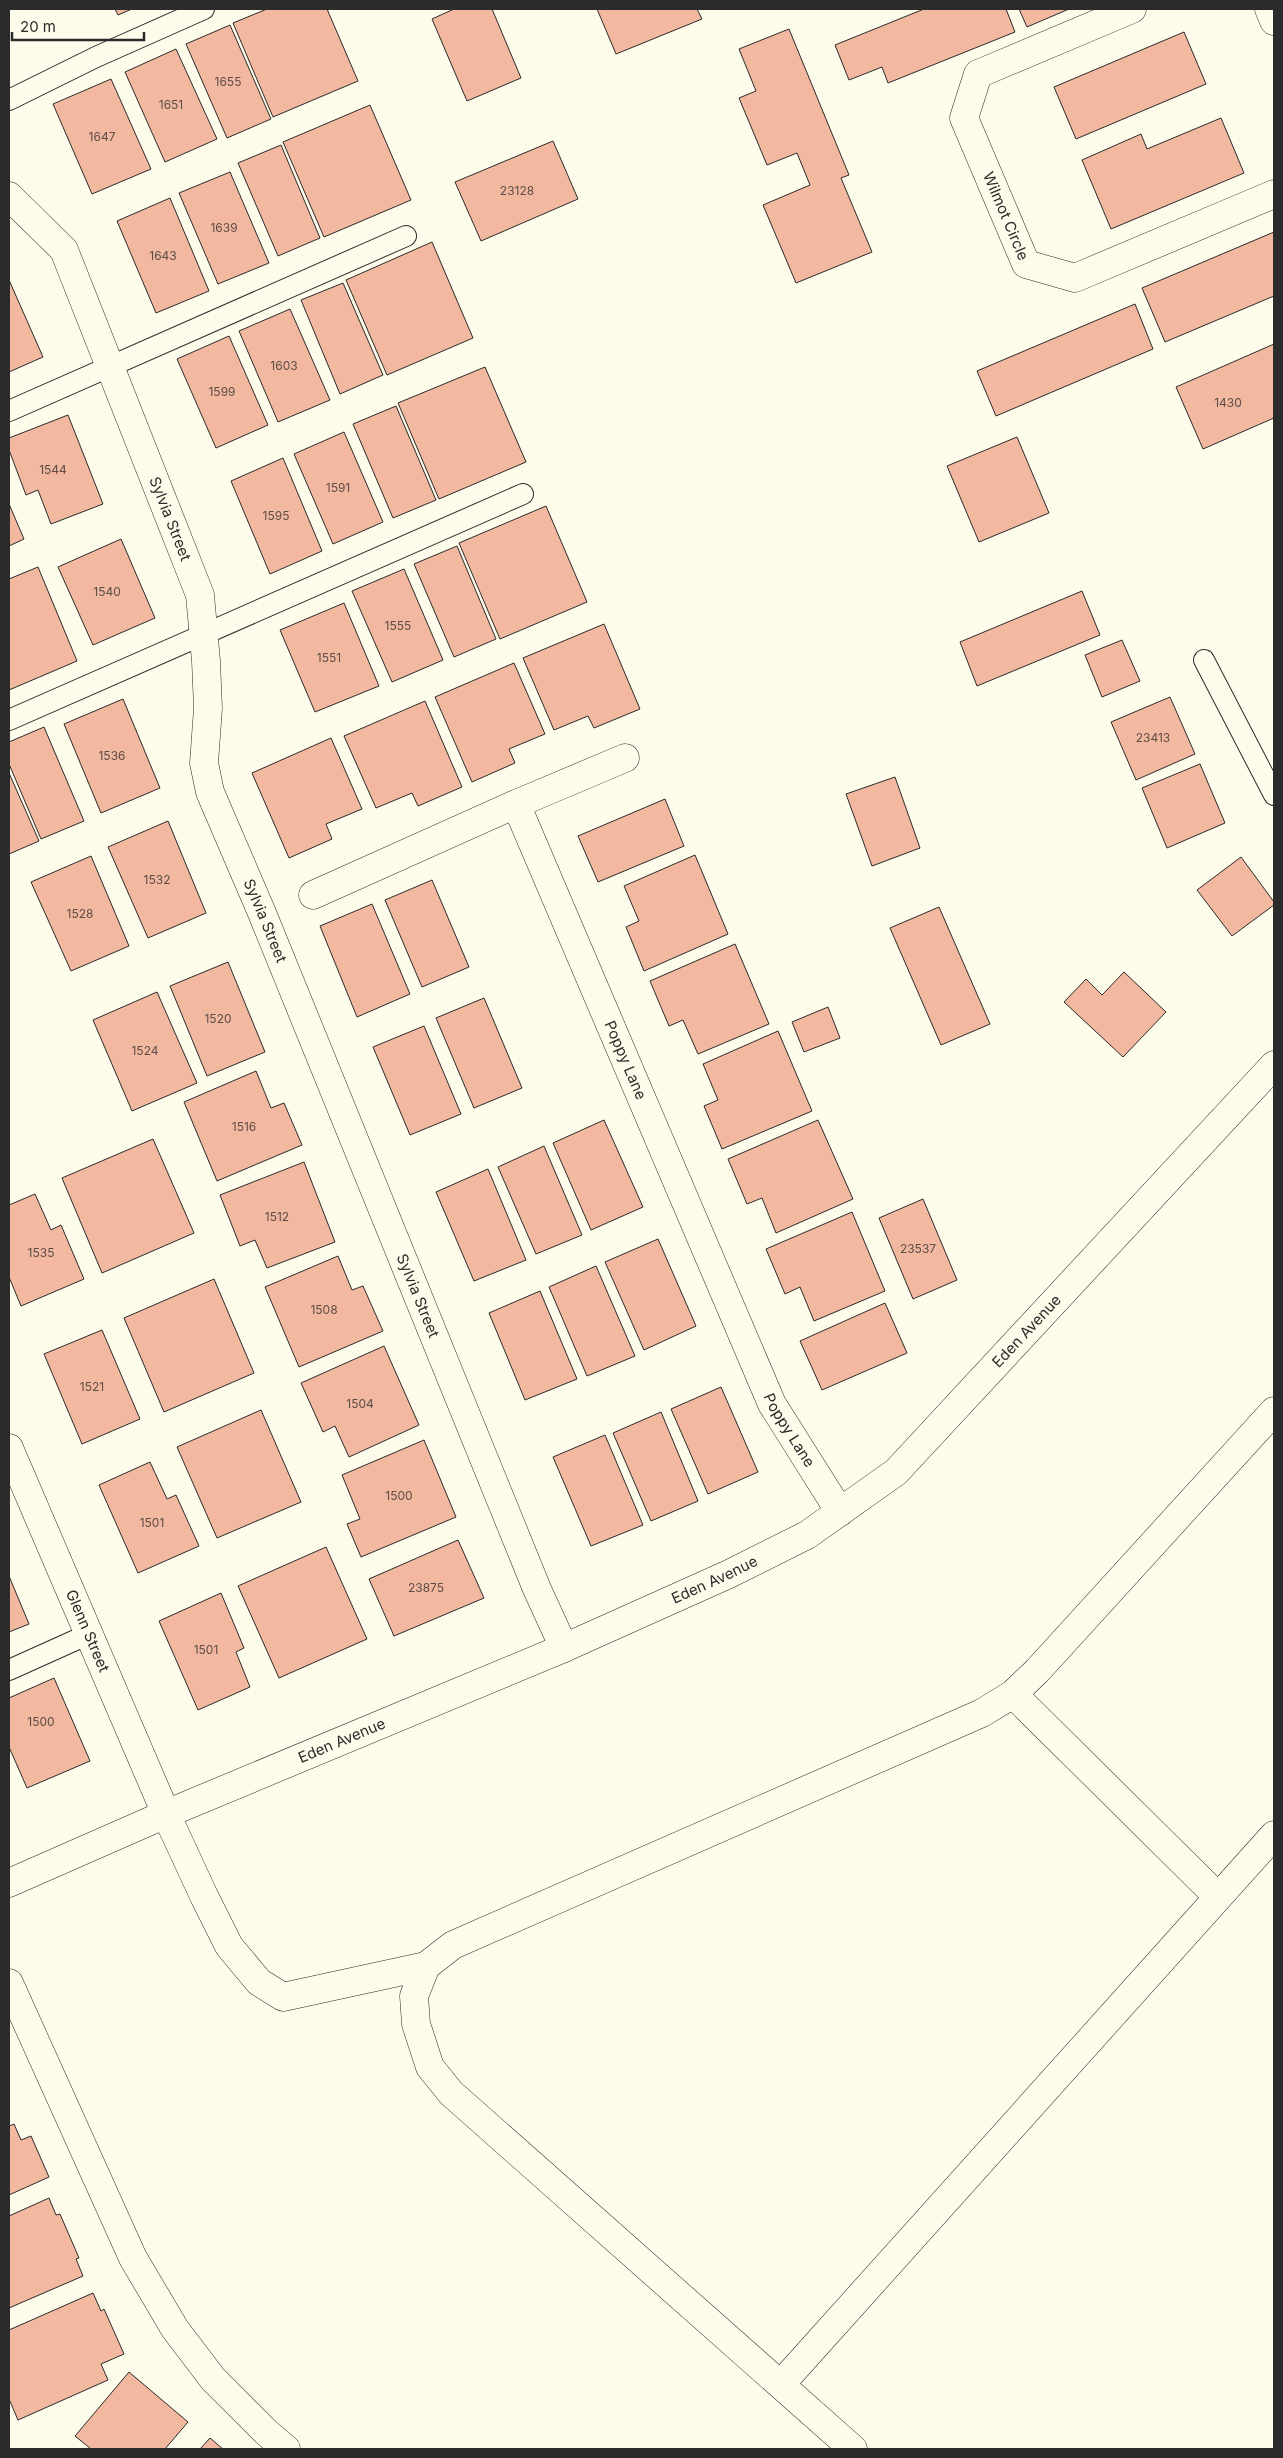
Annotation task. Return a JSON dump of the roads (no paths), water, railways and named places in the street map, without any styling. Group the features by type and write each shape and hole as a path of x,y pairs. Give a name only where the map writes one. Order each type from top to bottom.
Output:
{"street":[{"name":"Wilmot Circle","path":"1132,9 978,74 964,118 1026,264 1075,278 1274,194"},
{"path":"1269,9 1274,21"},
{"name":"Sylvia Street","path":"9,196 64,250 200,595 208,708 204,763 210,792 262,913 537,1589 564,1648"},
{"path":"312,895 516,804 625,758"},
{"name":"Poppy Lane","path":"516,804 772,1404 840,1512"},
{"name":"Eden Avenue","path":"9,1883 166,1814 564,1648 730,1574 807,1535 896,1472 1274,1065"},
{"path":"854,2449 451,2093 430,2067 416,2024 414,1996 426,1966 452,1944 982,1713 1013,1694 1037,1671 1274,1411"},
{"name":"Glenn Street","path":"9,1448 166,1814 229,1946 259,1982 283,1996 426,1966"},
{"path":"1013,1694 1218,1897"},
{"path":"781,2384 1274,1835"},
{"path":"9,1983 133,2258 175,2329 213,2379 266,2432 286,2449"}],"lane":[{"path":"9,100 96,57 204,9"},
{"path":"9,411 406,236"},
{"path":"9,720 523,494"},
{"path":"1204,660 1274,796"},
{"path":"9,1670 89,1634"}]}
